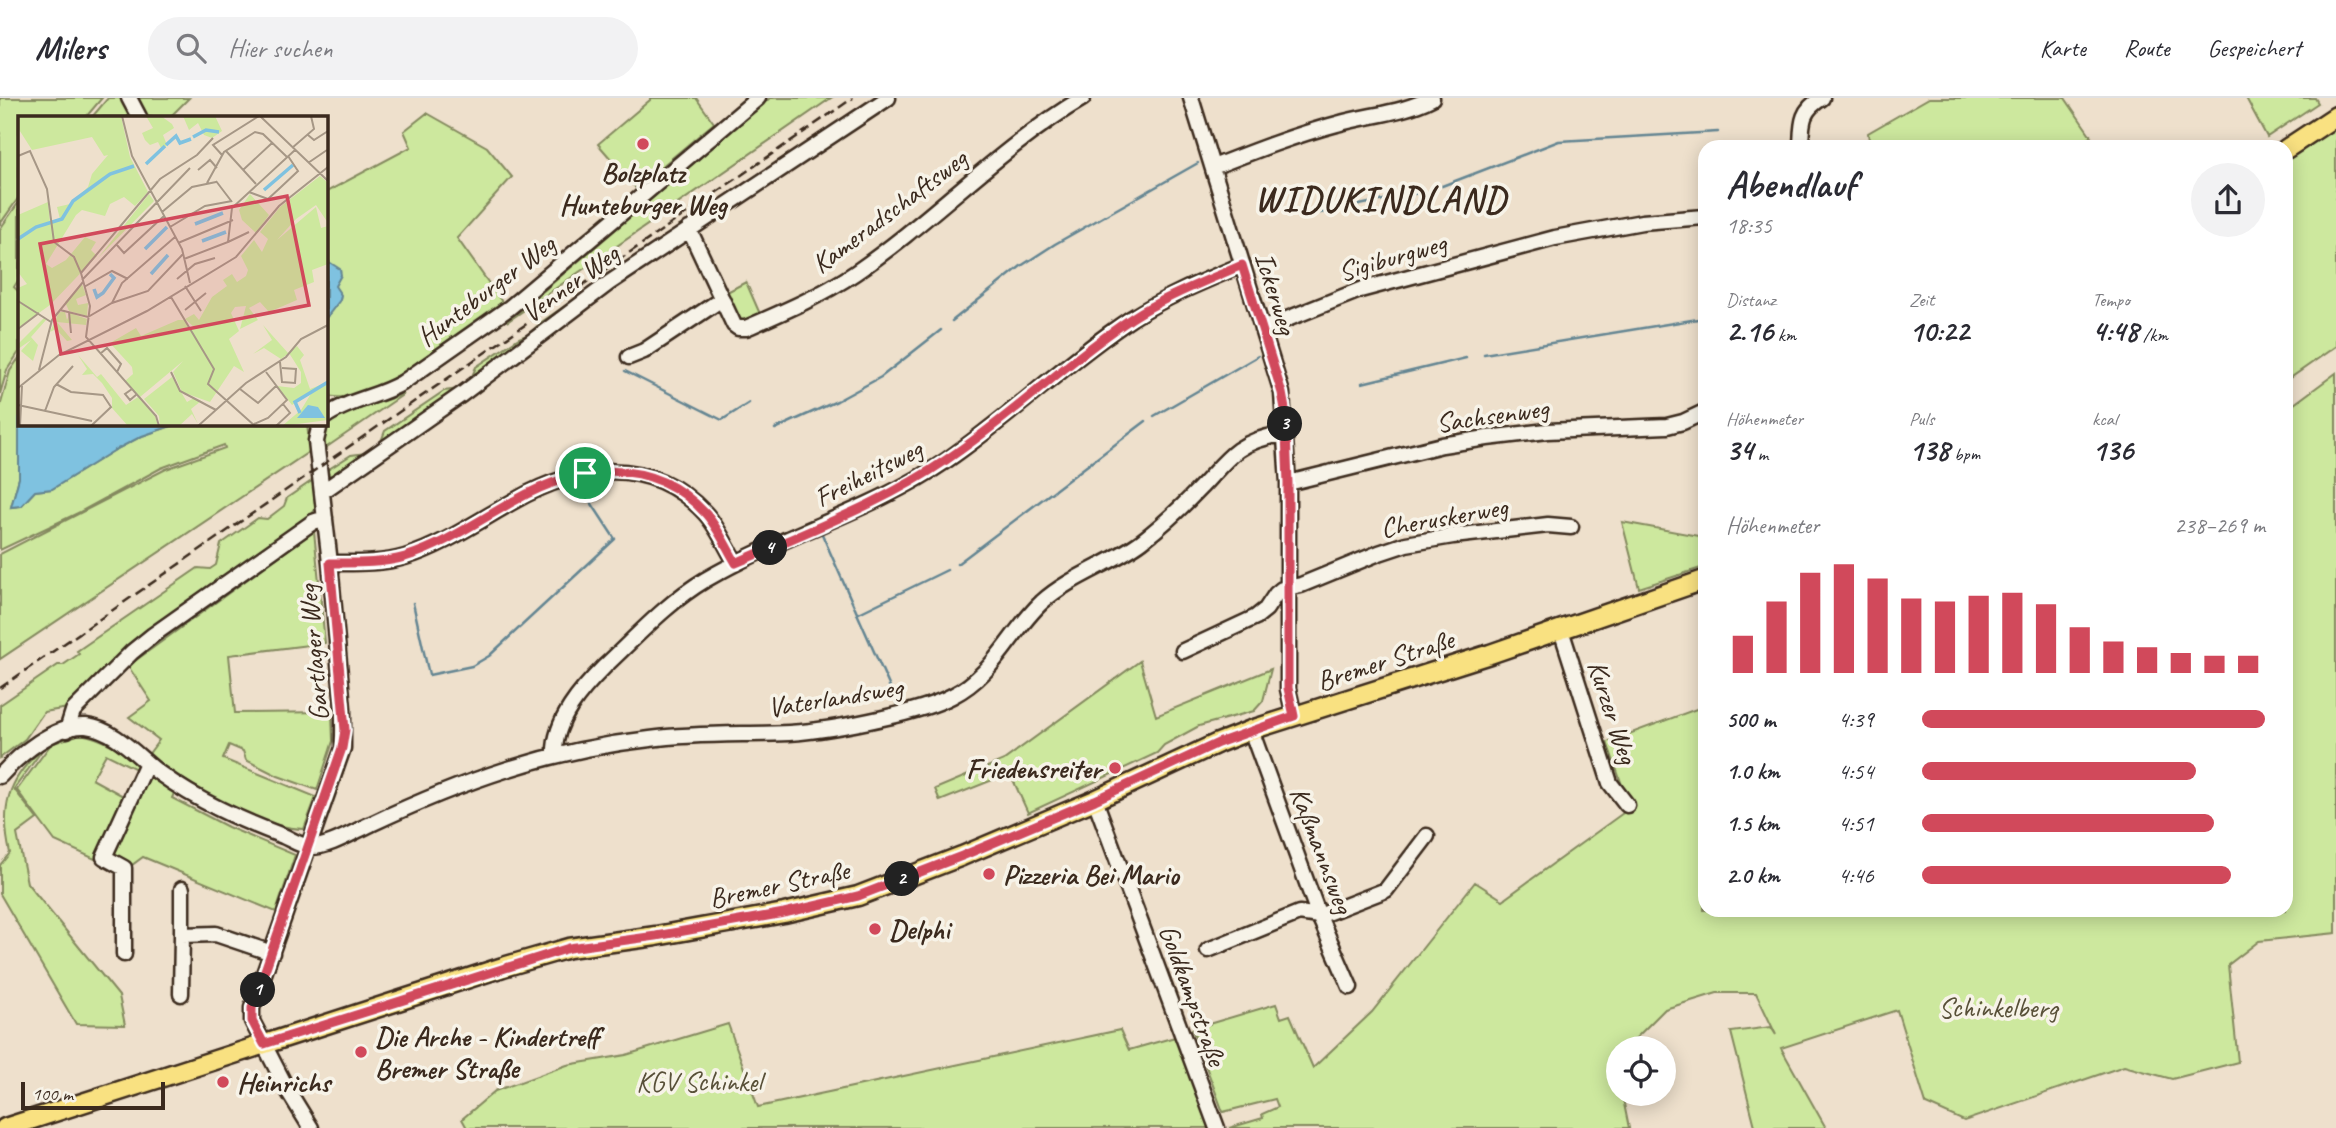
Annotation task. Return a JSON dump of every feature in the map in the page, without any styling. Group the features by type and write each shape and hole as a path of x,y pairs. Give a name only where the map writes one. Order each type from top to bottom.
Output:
{"main road":[{"path":"2293,144 2336,116"},
{"name":"Bremer Straße","path":"5,1128 569,948 656,936 784,913 858,896 1095,800 1251,730 1561,630 1698,582"}],"street":[{"path":"130,98 139,116"},
{"name":"Hunteburger Weg","path":"327,416 335,409 394,387 509,308 758,98"},
{"name":"Venner Weg","path":"322,492 461,395 556,322 689,229 888,98"},
{"name":"Kameradschaftsweg","path":"689,229 734,325 746,328 806,303 855,273 1014,145 1083,98"},
{"name":"Ickerweg","path":"1191,98 1282,393 1288,483 1288,688 1294,716"},
{"path":"1213,167 1301,134 1412,107 1432,98"},
{"path":"1801,140 1802,122 1807,108 1822,98"},
{"name":"Sigiburgweg","path":"1262,329 1360,290 1544,240 1612,226 1698,218"},
{"name":"Freiheitsweg","path":"555,756 556,737 575,699 587,684 680,597 736,563 913,481 955,454 1133,318 1191,286 1242,265"},
{"path":"629,357 645,351 722,299"},
{"name":"Sachsenweg","path":"1288,483 1441,445 1547,431 1667,426 1698,415"},
{"name":"Gartlager Weg","path":"311,1128 252,1021 252,1008 337,770 345,730 316,441 320,425"},
{"name":"Vaterlandsweg","path":"310,847 333,842 430,796 484,775 555,756 612,743 653,738 703,734 791,733 827,729 897,715 948,699 965,690 986,671 1046,598 1137,545 1163,524 1237,451 1268,436 1285,434"},
{"path":"330,563 366,563 402,558 468,529 516,500 561,479 585,473 612,471 634,473 676,488 709,518 736,563"},
{"path":"67,730 73,711 132,652 313,522 325,518"},
{"name":"Cheruskerweg","path":"1289,587 1301,585 1379,553 1429,539 1548,525 1571,527"},
{"path":"1183,651 1256,617 1266,609 1276,594 1289,587"},
{"name":"Kurzer Weg","path":"1561,630 1610,783 1627,805"},
{"path":"0,776 24,752 48,737 86,726 118,739 180,788 211,806 310,847"},
{"name":"Kaßmannsweg","path":"1251,730 1320,916 1350,987"},
{"path":"124,954 124,868 104,857 146,763"},
{"name":"Goldkampstraße","path":"1095,800 1217,1128"},
{"path":"1208,950 1299,913 1320,916 1386,890 1427,836"},
{"path":"181,994 182,889"},
{"path":"182,935 216,934 272,953"}],"green space":[{"path":"0,98 102,98 87,116 18,116 18,198 0,224"},
{"path":"108,98 127,98 135,116 93,116"},
{"path":"135,98 189,98 171,116 143,116"},
{"name":"Bolzplatz Hunteburger Weg","path":"650,98 696,98 714,123 636,188 598,144"},
{"path":"770,98 831,98 507,322"},
{"path":"1929,98 2065,98 2091,136 2087,140 1869,140 1868,133"},
{"path":"2246,98 2315,98 2318,103 2267,137"},
{"path":"427,113 487,147 512,177 457,238 502,302 399,375 353,395 327,395 327,191 411,147 404,131"},
{"path":"2336,125 2336,346 2293,376 2293,153"},
{"path":"18,203 18,281 14,287 18,291 18,354 7,370 0,394 0,229"},
{"path":"615,271 459,392 332,478 326,471 351,455 366,453 380,444 385,431 444,391 459,389 470,381 476,367 527,335"},
{"path":"746,282 760,314 741,322 727,292"},
{"path":"18,359 19,478 11,507 21,506 35,491 52,489 142,436 174,425 307,425 310,451 0,659 0,554 166,469 225,448 224,445 161,468 80,512 0,550 0,407 10,371"},
{"name":"Schinkelberg","path":"2336,373 2336,933 2259,941 2228,965 2238,1062 2172,1079 2124,1066 1964,1121 1926,1104 1897,1010 1781,1048 1826,1128 1751,1128 1755,1126 1731,1032 1771,1027 1776,1035 1756,993 1717,993 1665,1009 1638,1036 1606,1036 1606,1106 1624,1106 1629,1128 1229,1128 1263,1118 1262,1114 1278,1107 1275,1099 1223,1112 1192,1029 1276,1004 1281,1018 1290,1015 1313,1068 1372,1012 1475,882 1503,900 1630,808 1607,742 1698,708 1698,917 2293,917 2293,405"},
{"path":"404,394 324,449 326,430 338,416"},
{"path":"313,480 316,508 312,514 152,629 68,708 44,712 25,739 0,758 0,705 58,665 63,665 79,654 77,651 198,568 210,569 216,565 221,544 258,518 267,519 284,506 287,498"},
{"path":"1622,522 1698,536 1698,569 1639,588"},
{"path":"314,531 325,643 229,655 235,713 332,712 333,741 317,790 278,776 246,760 243,751 229,745 223,759 316,797 304,829 285,827 243,813 202,791 148,755 159,740 129,717 151,701 128,666"},
{"path":"1140,661 1156,716 1271,669 1263,701 1254,711 1199,726 1164,745 1157,753 1028,813 1010,773 940,801 935,789 1004,760"},
{"path":"80,734 105,742 140,766 138,770 106,754 92,779 125,797 97,860 55,841 17,790 51,744"},
{"path":"43,749 14,789 37,819 17,834 27,883 119,996 125,1025 76,1024 0,894 0,865 10,853 6,822 9,795 21,771"},
{"path":"148,773 175,791 172,798 228,827 295,855 276,912 143,857 132,865 114,857 112,849"},
{"name":"KGV Schinkel","path":"728,1024 758,1107 1120,1030 1129,1050 1175,1037 1209,1128 467,1128 462,1119 495,1091 567,1065 626,1055"}],"water":[{"path":"327,261 340,269 341,275 335,286 341,295 327,317"},
{"path":"19,425 174,425 142,436 52,489 35,491 21,506 11,507 19,478"}],"waterway":[{"path":"1442,186 1559,141 1718,132"},
{"path":"952,321 1021,266 1055,244 1198,163"},
{"path":"1320,213 1423,192"},
{"path":"1484,354 1698,319"},
{"path":"775,429 837,401 881,377 941,330"},
{"path":"1154,416 1258,356"},
{"path":"1362,383 1466,358"},
{"path":"625,371 722,420 749,403"},
{"path":"957,564 1146,421"},
{"path":"413,603 429,675 472,666 489,656 615,539 577,481"},
{"path":"822,534 899,708"},
{"path":"857,614 947,570"}],"railway":[{"path":"0,688 853,98"}],"place":[{"name":"Bolzplatz Hunteburger Weg","path":"643,144"},
{"name":"Friedensreiter","path":"1115,768"},
{"name":"Pizzeria Bei Mario","path":"989,874"},
{"name":"Delphi","path":"875,929"},
{"name":"Die Arche - Kindertreff Bremer Straße","path":"361,1052"},
{"name":"Heinrichs","path":"223,1082"}],"district":[{"name":"WIDUKINDLAND","path":"1381,199"}],"route":[{"path":"1242,265 1285,409 1288,483 1288,688 1294,716 1218,743 1095,800 858,896 816,908 569,948 264,1044 252,1021 252,1008 337,770 345,730 330,563 366,563 402,558 468,529 538,489 585,473 634,473 676,488 709,518 736,563 913,481 981,435 1133,318 1191,286 1242,265"}]}
